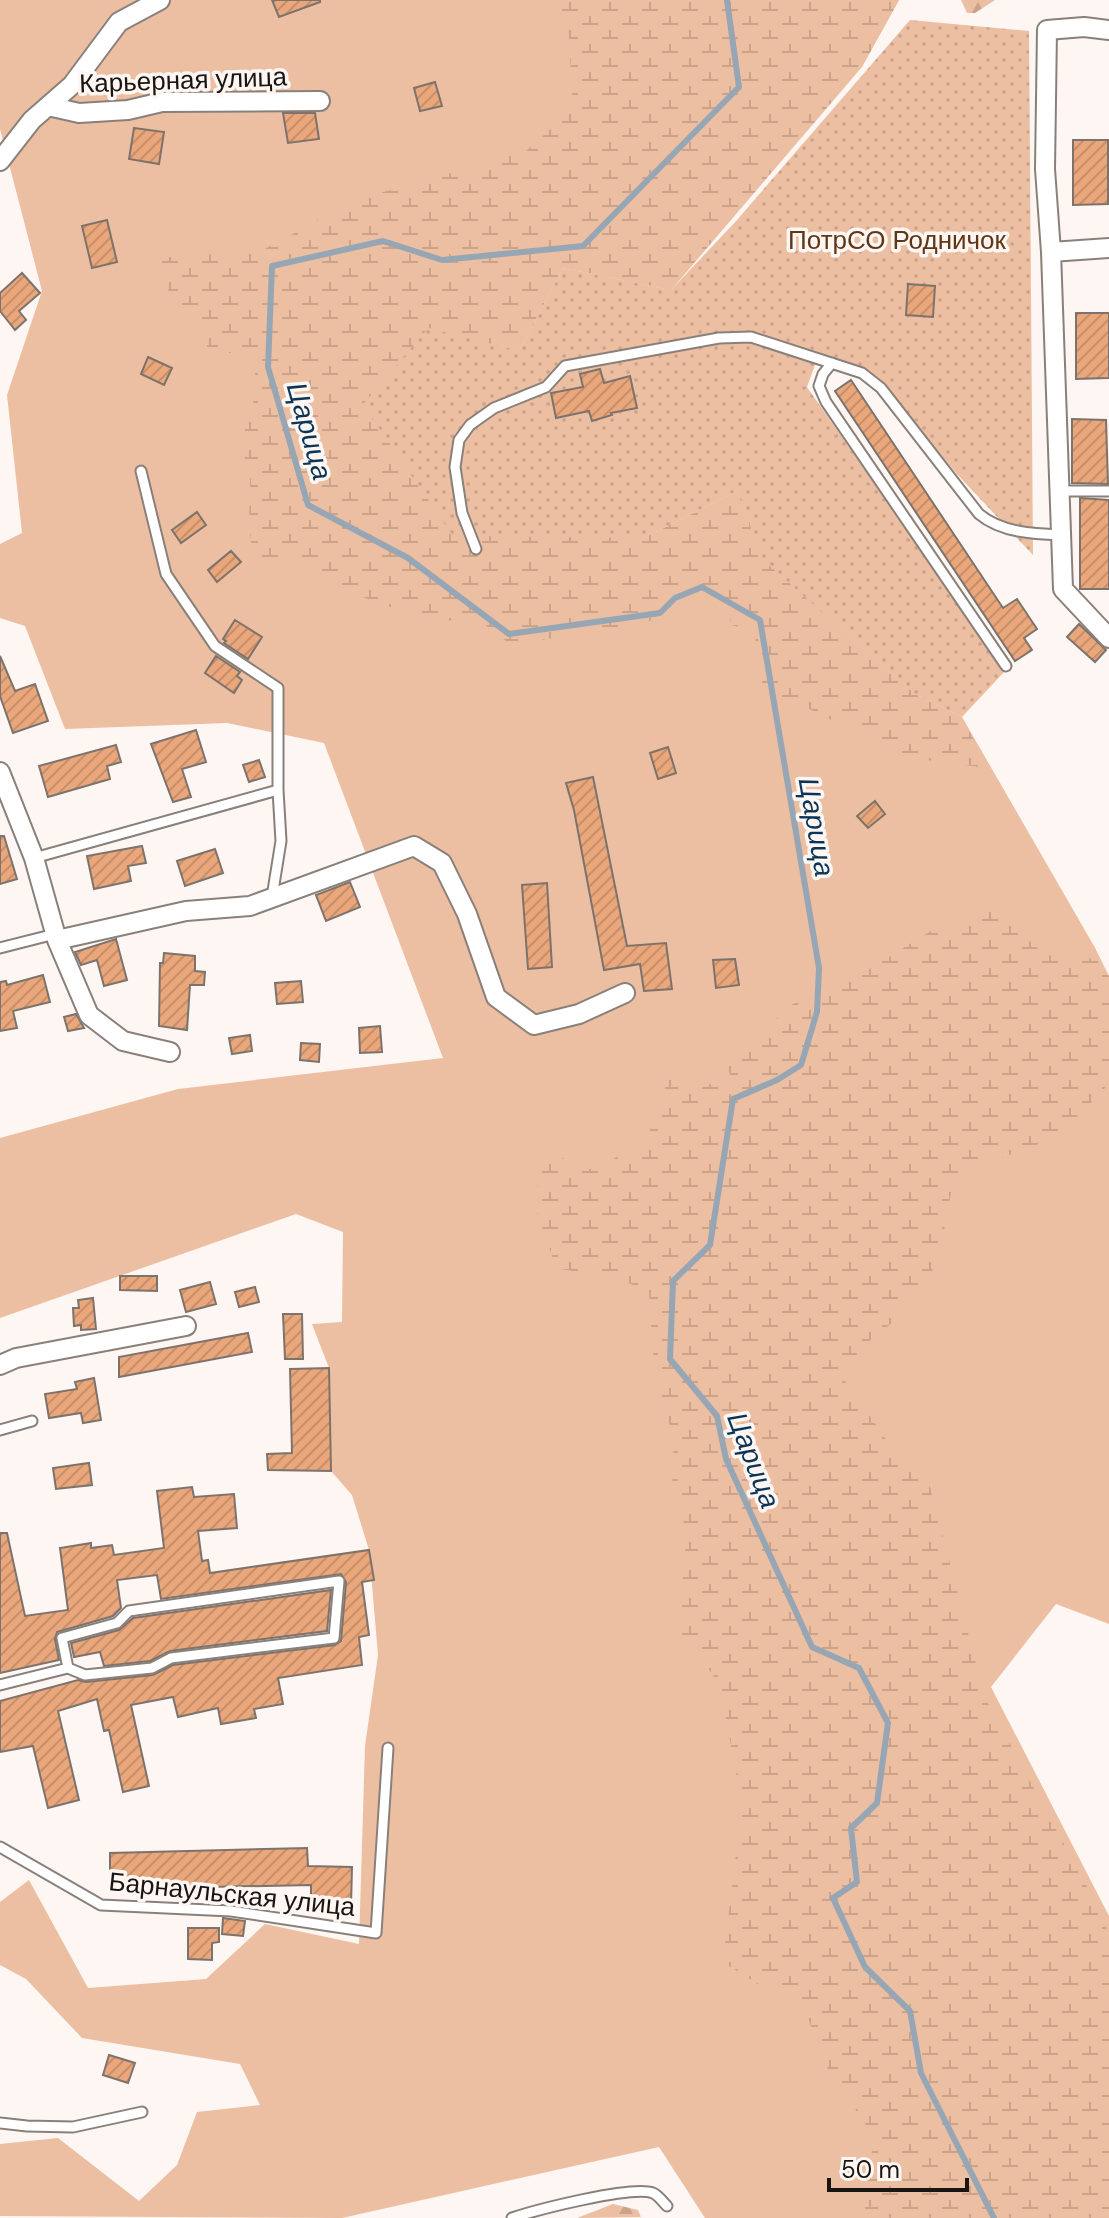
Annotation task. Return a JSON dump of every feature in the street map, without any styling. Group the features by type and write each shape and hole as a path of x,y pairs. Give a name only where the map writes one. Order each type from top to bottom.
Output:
{"street":[{"name":"Карьерная улица","path":"0,161 32,120 72,85 119,22 160,0"},
{"path":"1109,30 1084,27 1047,30 1045,169 1051,252 1063,589 1109,638"},
{"name":"Карьерная улица","path":"48,106 79,113 128,110 162,102 320,101"},
{"path":"1051,252 1109,248"},
{"path":"0,772 34,858 56,937 89,1015 123,1041 170,1052"},
{"path":"56,937 186,911 250,906 414,846 442,863 467,914 496,997 534,1025 579,1014 625,993"},
{"path":"0,1365 16,1358 186,1326"}],"lane":[{"path":"476,549 462,513 455,467 459,440 470,425 494,408 546,387 565,366 719,338 751,337 862,373 881,388 979,514 993,525 1036,534 1062,535"},
{"path":"832,363 823,374 819,386 826,402 1006,666"},
{"path":"141,471 166,574 215,646 278,688 281,841 272,897"},
{"path":"1061,491 1109,491"},
{"path":"34,858 278,790"},
{"path":"0,948 56,937"},
{"path":"0,1430 32,1421"},
{"path":"0,1685 68,1668 85,1675 152,1668 171,1658 334,1638 339,1581 129,1611 117,1623 62,1638 68,1668"},
{"name":"Барнаульская улица","path":"0,1847 101,1905 231,1911 376,1933 388,1748"},
{"path":"0,2123 73,2127 142,2112"},
{"path":"512,2218 553,2205 637,2191 654,2194 667,2206"}],"green space":[{"path":"0,0 899,0 865,61 671,290 563,268 519,351 644,538 737,491 764,560 915,694 962,717 1094,946 1109,980 1109,1624 1056,1604 991,1687 1109,1916 1109,2218 705,2218 659,2147 342,2218 0,2216 0,2144 58,2138 139,2201 177,2165 197,2112 260,2105 240,2064 82,2038 26,1979 0,1965 0,1902 29,1880 88,1988 206,1979 265,1924 359,1944 365,1746 378,1655 369,1550 352,1495 331,1471 329,1368 312,1324 342,1322 343,1232 296,1214 0,1318 0,1138 178,1089 443,1058 324,743 227,723 65,729 25,626 0,618 0,544 22,533 7,395 42,291 0,129"},
{"path":"552,0 899,0 862,67 671,290 563,268 519,351 428,328 644,538 737,491 764,560 915,694 962,717 988,768 903,757 792,700 762,693 754,630 731,625 730,609 704,594 693,593 680,599 648,622 511,645 484,624 445,620 381,605 325,580 297,559 276,566 253,557 249,524 250,480 241,443 257,390 253,358 208,348 192,315 170,294 154,258 261,251 355,200 525,152 573,109 569,37"},
{"path":"961,0 995,0 975,13 967,13"},
{"name":"ПотрСО Родничок","path":"910,20 1029,31 1033,555 956,473 870,371 819,354 807,387 1005,671 962,717 915,694 763,560 737,491 644,538 453,536 363,405 428,328 519,351 563,268 671,290 737,220"},
{"path":"1000,908 1029,940 1050,956 1076,961 1091,958 1094,946 1109,976 1109,1084 1057,1137 977,1167 953,1182 938,1263 893,1322 859,1349 845,1381 889,1443 930,1487 985,1698 1099,1909 1109,1934 1109,2218 867,2218 864,2203 874,2137 826,2066 797,1989 764,1988 723,1962 742,1803 719,1683 678,1629 687,1531 672,1489 674,1441 654,1366 649,1291 618,1279 556,1268 537,1212 538,1169 559,1157 593,1170 646,1141 668,1079 701,1088 730,1075 725,1057 746,1047 793,1004 860,975 934,929"},
{"path":"613,2204 638,2210 641,2217 577,2218"}],"building":[{"path":"272,0 320,0 320,2 279,17"},
{"path":"435,82 442,106 420,111 414,88"},
{"path":"283,113 315,113 319,139 288,143"},
{"path":"134,128 164,132 159,164 129,159"},
{"path":"1073,140 1108,140 1108,204 1073,205"},
{"path":"107,220 117,262 92,268 82,226"},
{"path":"22,273 40,293 19,311 26,320 15,330 0,311 0,293"},
{"path":"908,284 935,286 933,317 906,315"},
{"path":"1076,313 1109,313 1109,378 1076,379"},
{"path":"148,357 172,368 164,385 141,374"},
{"path":"600,369 604,383 630,376 637,408 611,413 592,421 589,411 556,418 551,393 583,387 580,374"},
{"path":"851,380 1003,608 1017,599 1037,629 1024,638 1032,650 1015,661 835,391"},
{"path":"1072,419 1106,420 1108,484 1072,483"},
{"path":"1080,498 1109,500 1109,589 1080,589"},
{"path":"197,512 206,525 181,543 172,530"},
{"path":"231,551 241,562 217,582 208,570"},
{"path":"235,620 262,637 248,659 224,643 226,641 223,639"},
{"path":"1079,624 1106,650 1095,662 1067,637"},
{"path":"0,656 15,691 35,684 48,721 13,733 0,696"},
{"path":"216,656 240,672 237,676 242,680 234,693 205,673"},
{"path":"196,730 206,762 182,769 191,797 173,802 151,744"},
{"path":"116,745 121,762 107,766 110,779 48,797 39,766"},
{"path":"668,747 676,773 658,779 650,753"},
{"path":"259,760 265,777 249,782 243,765"},
{"path":"593,777 627,946 666,943 672,989 644,991 640,964 604,970 574,810 566,783"},
{"path":"875,801 885,814 868,828 857,816"},
{"path":"0,836 4,836 17,879 0,884"},
{"path":"142,846 146,863 128,866 131,881 94,889 87,856"},
{"path":"215,849 223,873 185,886 177,861"},
{"path":"350,882 360,907 326,921 316,895"},
{"path":"547,883 552,967 528,969 522,885"},
{"path":"116,939 127,980 104,986 97,960 81,965 75,952"},
{"path":"164,953 195,956 195,971 205,972 204,985 190,985 187,1030 159,1026 160,963 163,963"},
{"path":"735,959 739,985 716,988 713,960"},
{"path":"43,975 50,1002 13,1011 17,1028 0,1031 0,982 6,981 7,985"},
{"path":"301,981 303,1002 277,1004 275,983"},
{"path":"76,1014 84,1028 68,1031 64,1017"},
{"path":"380,1026 382,1052 360,1053 359,1028"},
{"path":"250,1035 252,1051 232,1054 229,1038"},
{"path":"301,1043 320,1044 319,1062 300,1060"},
{"path":"120,1276 157,1276 157,1291 120,1290"},
{"path":"210,1282 216,1304 186,1312 180,1290"},
{"path":"255,1287 259,1302 239,1307 235,1292"},
{"path":"93,1298 96,1329 81,1330 81,1325 74,1326 73,1308 79,1308 78,1300"},
{"path":"283,1314 302,1314 303,1359 285,1359"},
{"path":"248,1333 252,1352 119,1377 119,1357"},
{"path":"329,1368 331,1471 268,1470 267,1454 292,1453 290,1369"},
{"path":"94,1378 101,1420 83,1423 81,1413 49,1418 45,1394 77,1389 75,1382"},
{"path":"89,1463 92,1485 56,1489 53,1468"},
{"path":"192,1487 194,1497 234,1494 237,1528 198,1531 202,1561 208,1560 210,1573 369,1550 374,1580 362,1582 369,1635 359,1637 362,1665 278,1678 283,1704 254,1709 256,1718 221,1724 218,1708 178,1717 173,1697 131,1705 149,1786 123,1792 109,1730 104,1731 97,1699 58,1711 79,1800 48,1808 33,1746 0,1752 0,1701 78,1680 86,1682 153,1675 173,1665 335,1645 341,1641 346,1582 341,1574 161,1599 157,1575 117,1580 121,1608 113,1616 57,1632 55,1639 59,1660 0,1673 0,1533 7,1533 25,1616 68,1610 60,1548 91,1543 91,1548 112,1545 114,1555 164,1548 157,1491"},
{"path":"331,1590 327,1631 170,1651 150,1661 104,1666 100,1652 74,1657 71,1643 119,1630 133,1618"},
{"path":"307,1848 308,1866 352,1867 351,1907 311,1902 311,1885 110,1889 110,1853"},
{"path":"223,1918 245,1921 243,1936 222,1934"},
{"path":"188,1928 219,1928 219,1942 212,1943 212,1960 188,1959"},
{"path":"109,2055 135,2063 128,2083 103,2075"}],"waterway":[{"name":"Царица","path":"727,0 739,87 583,246 442,260 383,241 272,266 268,367 308,505 408,558 509,634 660,613 675,598 702,587 760,620 819,968 817,1012 801,1065 777,1080 733,1099 710,1245 673,1281 670,1359 717,1416 726,1459 812,1647 859,1668 888,1723 877,1803 851,1828 857,1882 833,1898 865,1967 910,2011 921,2073 994,2218"}]}
